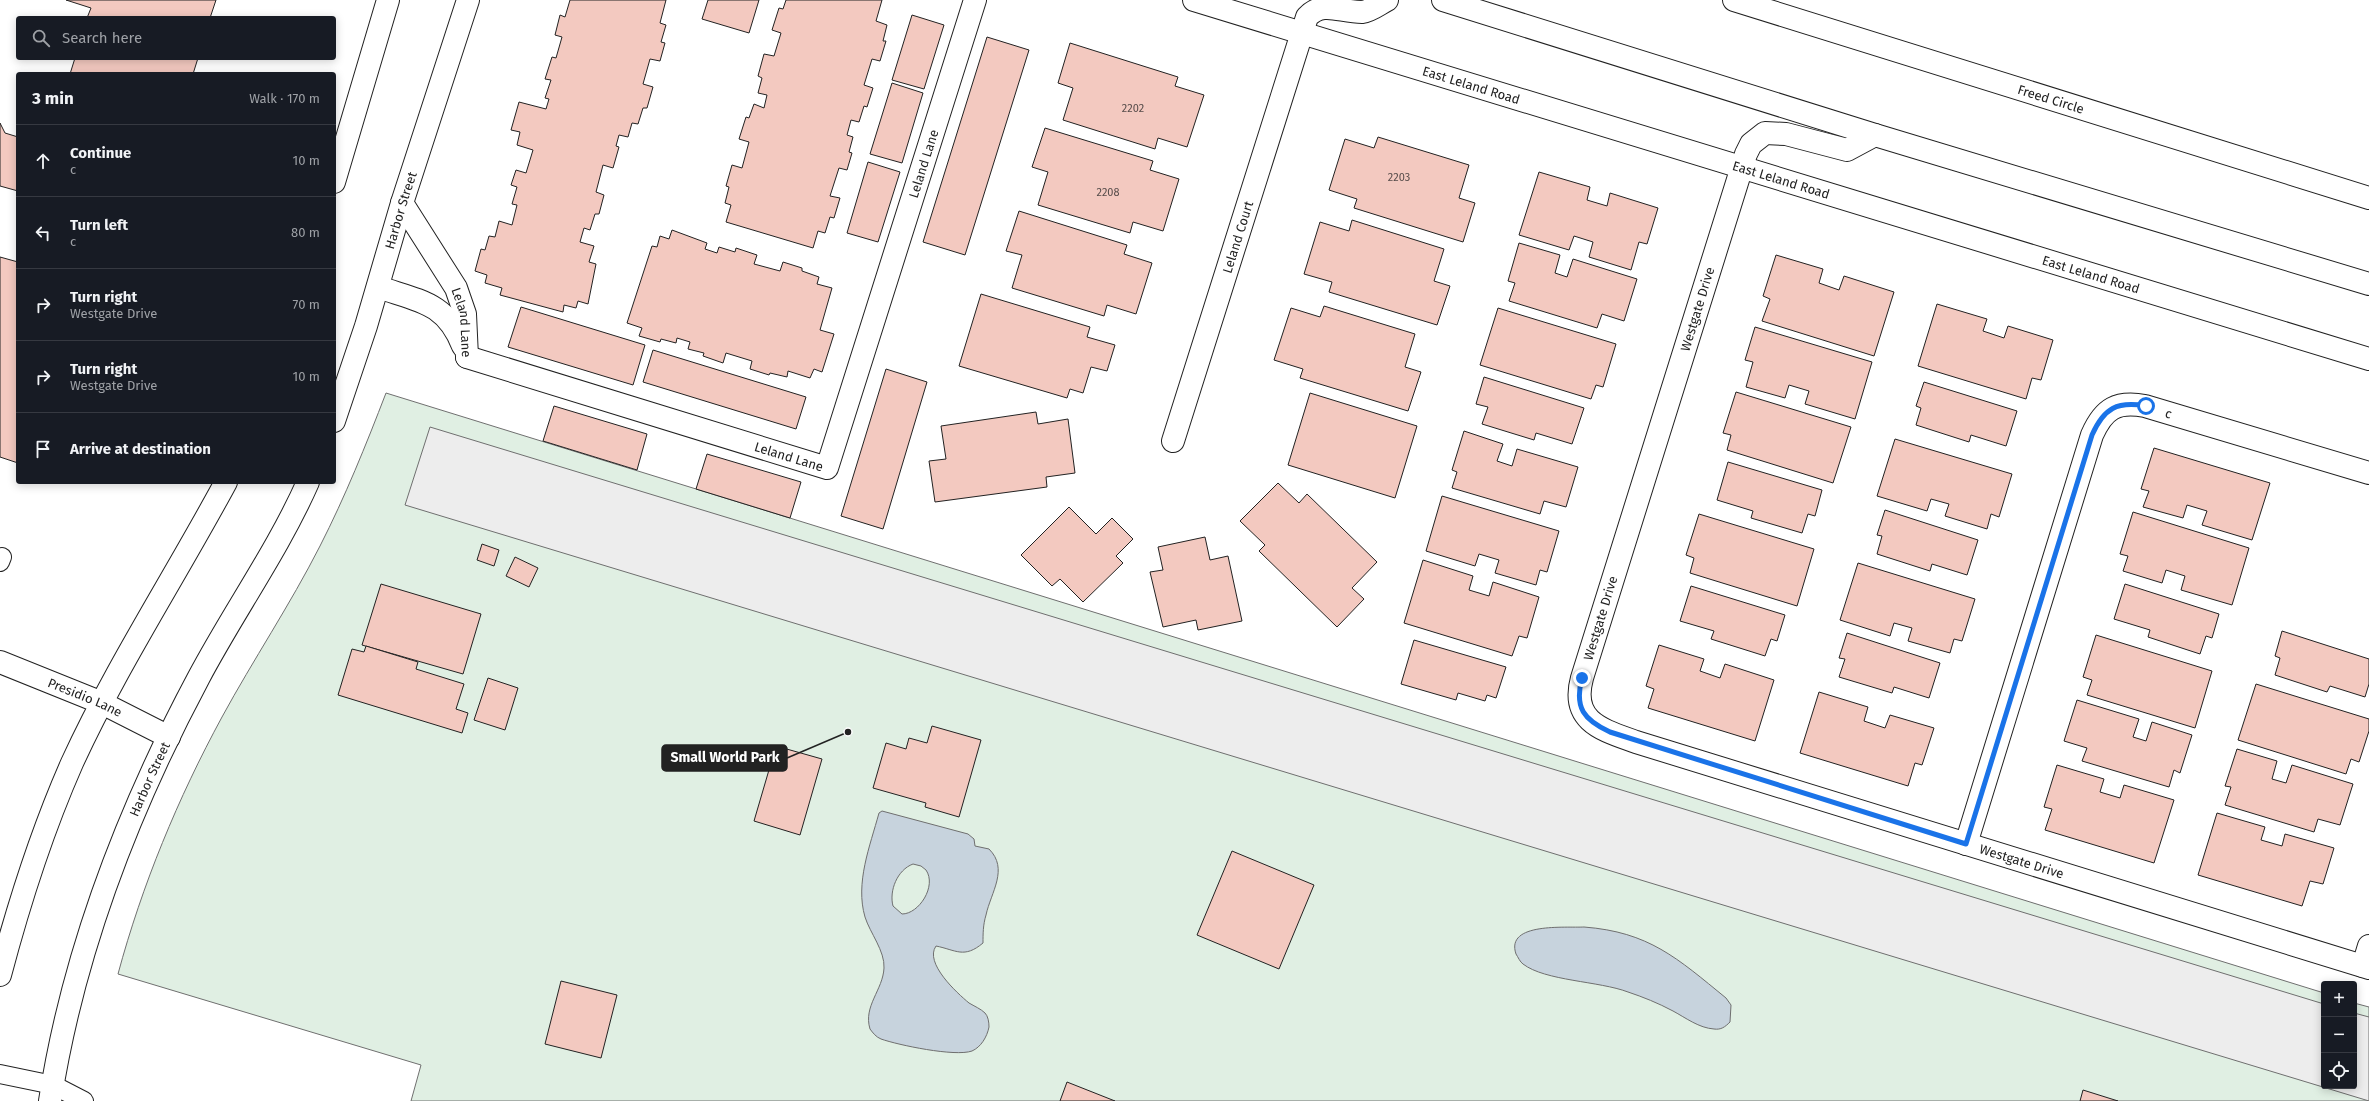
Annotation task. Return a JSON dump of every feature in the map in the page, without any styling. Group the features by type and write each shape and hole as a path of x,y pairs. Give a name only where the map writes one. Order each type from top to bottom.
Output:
{"street":[{"path":"336,175 388,0"},
{"name":"Harbor Street","path":"336,415 378,287 402,203 468,0"},
{"name":"Leland Lane","path":"402,203 456,288 465,314 467,357 827,468 975,0"},
{"name":"East Leland Road","path":"1194,0 2369,359"},
{"name":"Leland Court","path":"1173,441 1302,33 1311,10 1320,4 1333,4 1362,12 1387,0"},
{"path":"1443,0 1875,135 2369,284"},
{"name":"Freed Circle","path":"1734,0 2369,198"},
{"name":"Westgate Drive","path":"1875,135 1847,150 1786,134 1765,133 1751,144 1740,168 1582,678 1578,696 1583,713 1597,726 1636,742 1966,844 2367,960"},
{"path":"378,287 435,307 456,328 467,357"},
{"name":"c","path":"1966,844 2092,435 2096,424 2108,411 2126,404 2146,406 2369,473"},
{"path":"0,975 33,865 72,764 102,703 225,484"},
{"name":"Harbor Street","path":"51,1093 80,962 101,897 124,837 169,737 199,677 278,541 307,484"},
{"name":"Presidio Lane","path":"0,662 102,703 169,737"}],"lane":[{"path":"0,1074 51,1093 84,1101"}],"green space":[{"path":"386,393 2321,992 2321,1089 2357,1089 2357,1004 2369,1007 2369,1101 411,1101 421,1065 118,974 138,908 162,842 176,810 222,717 320,546 355,471"}],"shaded area":[{"path":"430,427 2321,1003 2321,1086 405,505"},
{"path":"882,811 968,834 974,839 975,846 989,849 995,857 998,865 997,881 985,919 983,943 970,951 965,952 936,946 933,953 934,961 938,969 950,985 969,1003 986,1014 988,1017 989,1027 987,1034 981,1044 972,1051 953,1052 913,1047 881,1039 870,1029 869,1013 883,976 884,962 880,949 865,917 862,904 862,891 868,851 879,813","holes":["913,864 921,866 926,870 929,876 928,891 920,904 908,913 902,914 893,906 893,888 899,876 907,867"]},
{"path":"1584,927 1607,930 1645,941 1677,959 1726,998 1731,1005 1730,1022 1721,1029 1703,1027 1662,1005 1628,992 1533,970 1522,963 1516,954 1515,944 1519,936 1528,932 1539,929"},
{"path":"2357,1014 2369,1017 2369,1101 2329,1089 2357,1089"}],"building":[{"path":"66,0 216,0 211,16 88,16 91,8"},
{"path":"570,0 666,0 660,23 666,25 661,42 665,43 660,61 650,59 643,84 653,87 647,108 643,108 638,124 632,123 628,137 619,135 616,146 619,147 613,168 603,165 596,192 604,195 599,214 595,214 590,230 584,228 580,242 594,246 589,262 596,264 588,304 578,301 576,308 564,305 563,312 500,295 502,288 485,283 487,275 475,271 481,249 485,250 489,236 495,237 499,221 512,225 517,205 512,204 517,187 511,185 516,170 526,173 533,150 517,145 520,132 511,130 519,102 546,109 549,99 545,98 551,80 545,79 552,57 556,58 562,37 555,35 560,15 565,17"},
{"path":"708,0 759,0 749,33 702,19"},
{"path":"786,0 882,0 876,21 887,25 883,41 886,41 880,61 872,59 864,85 873,88 867,107 864,106 859,122 851,120 847,135 853,137 849,152 852,153 847,170 839,168 830,196 840,198 834,218 830,217 825,233 818,231 813,248 726,222 731,205 725,203 729,187 726,186 732,165 742,168 749,142 739,139 746,117 749,118 754,104 764,108 767,95 758,93 762,78 758,76 764,54 774,56 781,33 772,30 779,8 783,9"},
{"path":"912,15 944,25 924,89 892,80"},
{"path":"987,37 1029,50 965,255 923,242"},
{"path":"1070,43 1178,77 1175,86 1204,95 1187,147 1158,138 1155,149 1063,120 1073,88 1058,83"},
{"path":"74,60 197,60 194,72 71,72"},
{"path":"892,83 923,93 902,163 870,154"},
{"path":"0,123 5,133 16,136 16,190 0,186"},
{"path":"1045,128 1153,161 1150,170 1179,179 1163,231 1133,222 1130,233 1038,205 1048,172 1032,167"},
{"path":"1378,137 1469,165 1459,198 1475,203 1463,242 1354,208 1357,199 1329,190 1345,139 1374,148"},
{"path":"868,162 900,172 878,242 847,233"},
{"path":"1539,172 1590,187 1587,200 1607,206 1610,193 1658,208 1647,244 1639,242 1631,270 1589,257 1593,242 1574,236 1569,250 1519,235"},
{"path":"1019,211 1127,245 1124,254 1152,263 1136,314 1107,305 1104,316 1012,288 1022,255 1006,251"},
{"path":"1352,220 1444,249 1434,281 1450,286 1437,325 1329,292 1332,282 1304,274 1320,222 1349,231"},
{"path":"672,230 707,243 705,249 717,253 719,247 735,252 736,248 757,255 754,264 780,271 783,262 802,268 802,271 819,277 817,284 832,288 820,330 834,334 822,372 814,369 810,378 788,371 787,377 770,373 769,375 750,369 752,361 726,353 723,363 703,356 704,353 688,349 690,342 677,338 676,343 661,339 660,342 639,336 642,328 627,323 652,246 657,247 660,236 669,239"},
{"path":"1519,243 1560,255 1555,273 1567,277 1573,259 1637,279 1624,321 1602,314 1597,328 1509,301 1515,283 1508,281"},
{"path":"1776,255 1823,269 1819,283 1839,290 1844,276 1894,292 1874,356 1762,321 1770,299 1763,296"},
{"path":"0,257 16,261 16,462 0,457"},
{"path":"981,294 1090,327 1087,337 1115,345 1107,371 1091,367 1083,393 1070,389 1067,398 959,366"},
{"path":"1937,304 1987,319 1983,331 2004,338 2008,326 2053,340 2041,380 2032,378 2026,399 1918,366"},
{"path":"1324,306 1415,334 1405,367 1421,372 1408,411 1300,378 1303,369 1274,360 1291,308 1320,317"},
{"path":"521,307 645,345 633,385 508,347"},
{"path":"1498,308 1616,344 1603,387 1596,385 1591,399 1480,365"},
{"path":"1755,327 1872,362 1855,419 1805,404 1809,391 1789,385 1785,398 1746,387 1753,362 1745,360"},
{"path":"653,350 806,397 796,429 643,382"},
{"path":"886,369 927,382 883,529 841,516"},
{"path":"1484,377 1584,408 1572,444 1536,433 1534,440 1482,424 1488,407 1476,404"},
{"path":"1924,382 2017,411 2006,446 1971,435 1969,442 1916,425 1921,408 1916,406"},
{"path":"1736,392 1851,427 1833,483 1727,450 1731,435 1723,433"},
{"path":"1310,393 1417,426 1395,498 1288,465"},
{"path":"554,406 647,434 637,470 543,441"},
{"path":"1036,412 1038,424 1068,419 1075,473 1046,477 1047,487 935,502 929,461 946,459 941,426"},
{"path":"1464,431 1503,444 1497,461 1512,466 1517,449 1578,467 1566,507 1544,501 1540,514 1452,488 1457,472 1452,470"},
{"path":"1895,439 2012,474 1999,517 1991,514 1987,529 1945,516 1949,504 1931,499 1927,511 1877,496"},
{"path":"2154,448 2270,483 2252,540 2202,525 2207,511 2187,505 2183,518 2143,507 2149,491 2141,489"},
{"path":"707,454 801,482 790,518 696,489"},
{"path":"1728,462 1822,490 1815,516 1808,514 1802,533 1751,518 1753,511 1717,500"},
{"path":"1278,483 1299,503 1307,494 1377,562 1352,588 1364,599 1337,627 1259,551 1265,545 1240,521"},
{"path":"1442,496 1559,531 1547,572 1540,570 1536,585 1495,573 1499,560 1479,554 1475,566 1426,551"},
{"path":"1069,507 1096,534 1112,518 1133,539 1116,556 1123,563 1083,602 1060,579 1052,586 1021,555"},
{"path":"1885,510 1978,540 1967,575 1932,564 1930,571 1877,554 1882,536 1877,535"},
{"path":"2133,512 2249,548 2232,605 2181,590 2185,576 2166,570 2162,583 2123,571 2128,556 2120,554"},
{"path":"1699,514 1814,549 1797,606 1690,573 1694,558 1686,555"},
{"path":"1205,537 1210,560 1228,556 1242,621 1198,630 1196,620 1163,627 1150,572 1163,570 1158,547"},
{"path":"482,544 499,550 494,566 477,560"},
{"path":"515,557 538,568 529,587 506,576"},
{"path":"1423,560 1473,576 1469,590 1489,596 1493,582 1539,597 1527,638 1519,636 1512,656 1404,623"},
{"path":"1858,563 1975,599 1962,641 1954,639 1950,653 1908,641 1912,628 1894,623 1890,636 1840,620"},
{"path":"381,584 481,614 463,674 362,645"},
{"path":"2125,584 2219,614 2212,638 2206,636 2200,654 2148,637 2150,630 2114,619"},
{"path":"1691,586 1785,615 1777,641 1771,639 1765,656 1711,639 1714,631 1680,621"},
{"path":"2282,631 2369,659 2369,684 2365,697 2330,686 2327,692 2275,675 2280,658 2275,656"},
{"path":"1847,633 1940,663 1929,698 1894,687 1892,693 1839,677 1845,659 1839,658"},
{"path":"2096,635 2212,671 2195,728 2087,695 2092,680 2083,677"},
{"path":"1414,640 1506,667 1496,698 1487,695 1485,701 1458,693 1456,700 1401,684"},
{"path":"1659,645 1704,659 1700,671 1720,678 1725,664 1774,680 1755,741 1648,708 1654,689 1646,686"},
{"path":"366,646 418,662 416,669 464,684 456,709 468,713 462,733 338,695 352,649 364,652"},
{"path":"488,678 518,688 505,730 474,720"},
{"path":"2256,684 2369,719 2369,731 2359,762 2351,759 2346,774 2238,740"},
{"path":"1819,692 1868,707 1864,721 1885,728 1890,715 1934,728 1922,765 1915,763 1908,786 1800,753"},
{"path":"2077,700 2139,719 2133,737 2146,741 2152,722 2192,735 2180,773 2174,770 2169,787 2082,761 2087,748 2064,741"},
{"path":"932,726 981,740 959,817 925,807 926,803 873,788 886,743 906,749 909,738 927,743"},
{"path":"776,746 822,759 800,835 754,821"},
{"path":"2237,749 2277,761 2272,779 2286,783 2292,765 2353,784 2340,825 2318,819 2314,832 2225,805 2231,787 2225,786"},
{"path":"2057,765 2104,779 2100,792 2120,798 2124,785 2174,800 2154,863 2045,830 2052,809 2044,807"},
{"path":"2217,813 2265,827 2261,840 2282,846 2285,834 2334,848 2323,884 2310,881 2302,906 2198,875"},
{"path":"1232,851 1314,885 1279,969 1197,935"},
{"path":"561,981 617,995 601,1058 545,1044"},
{"path":"1067,1082 1115,1101 1060,1101"},
{"path":"2083,1090 2118,1101 2080,1101"}],"place":[{"name":"Small World Park","path":"848,732"}],"route":[{"path":"1582,678 1578,696 1583,713 1597,726 1610,732 1636,742 1966,844 2096,424 2108,411 2117,406 2135,404 2146,406"}]}
